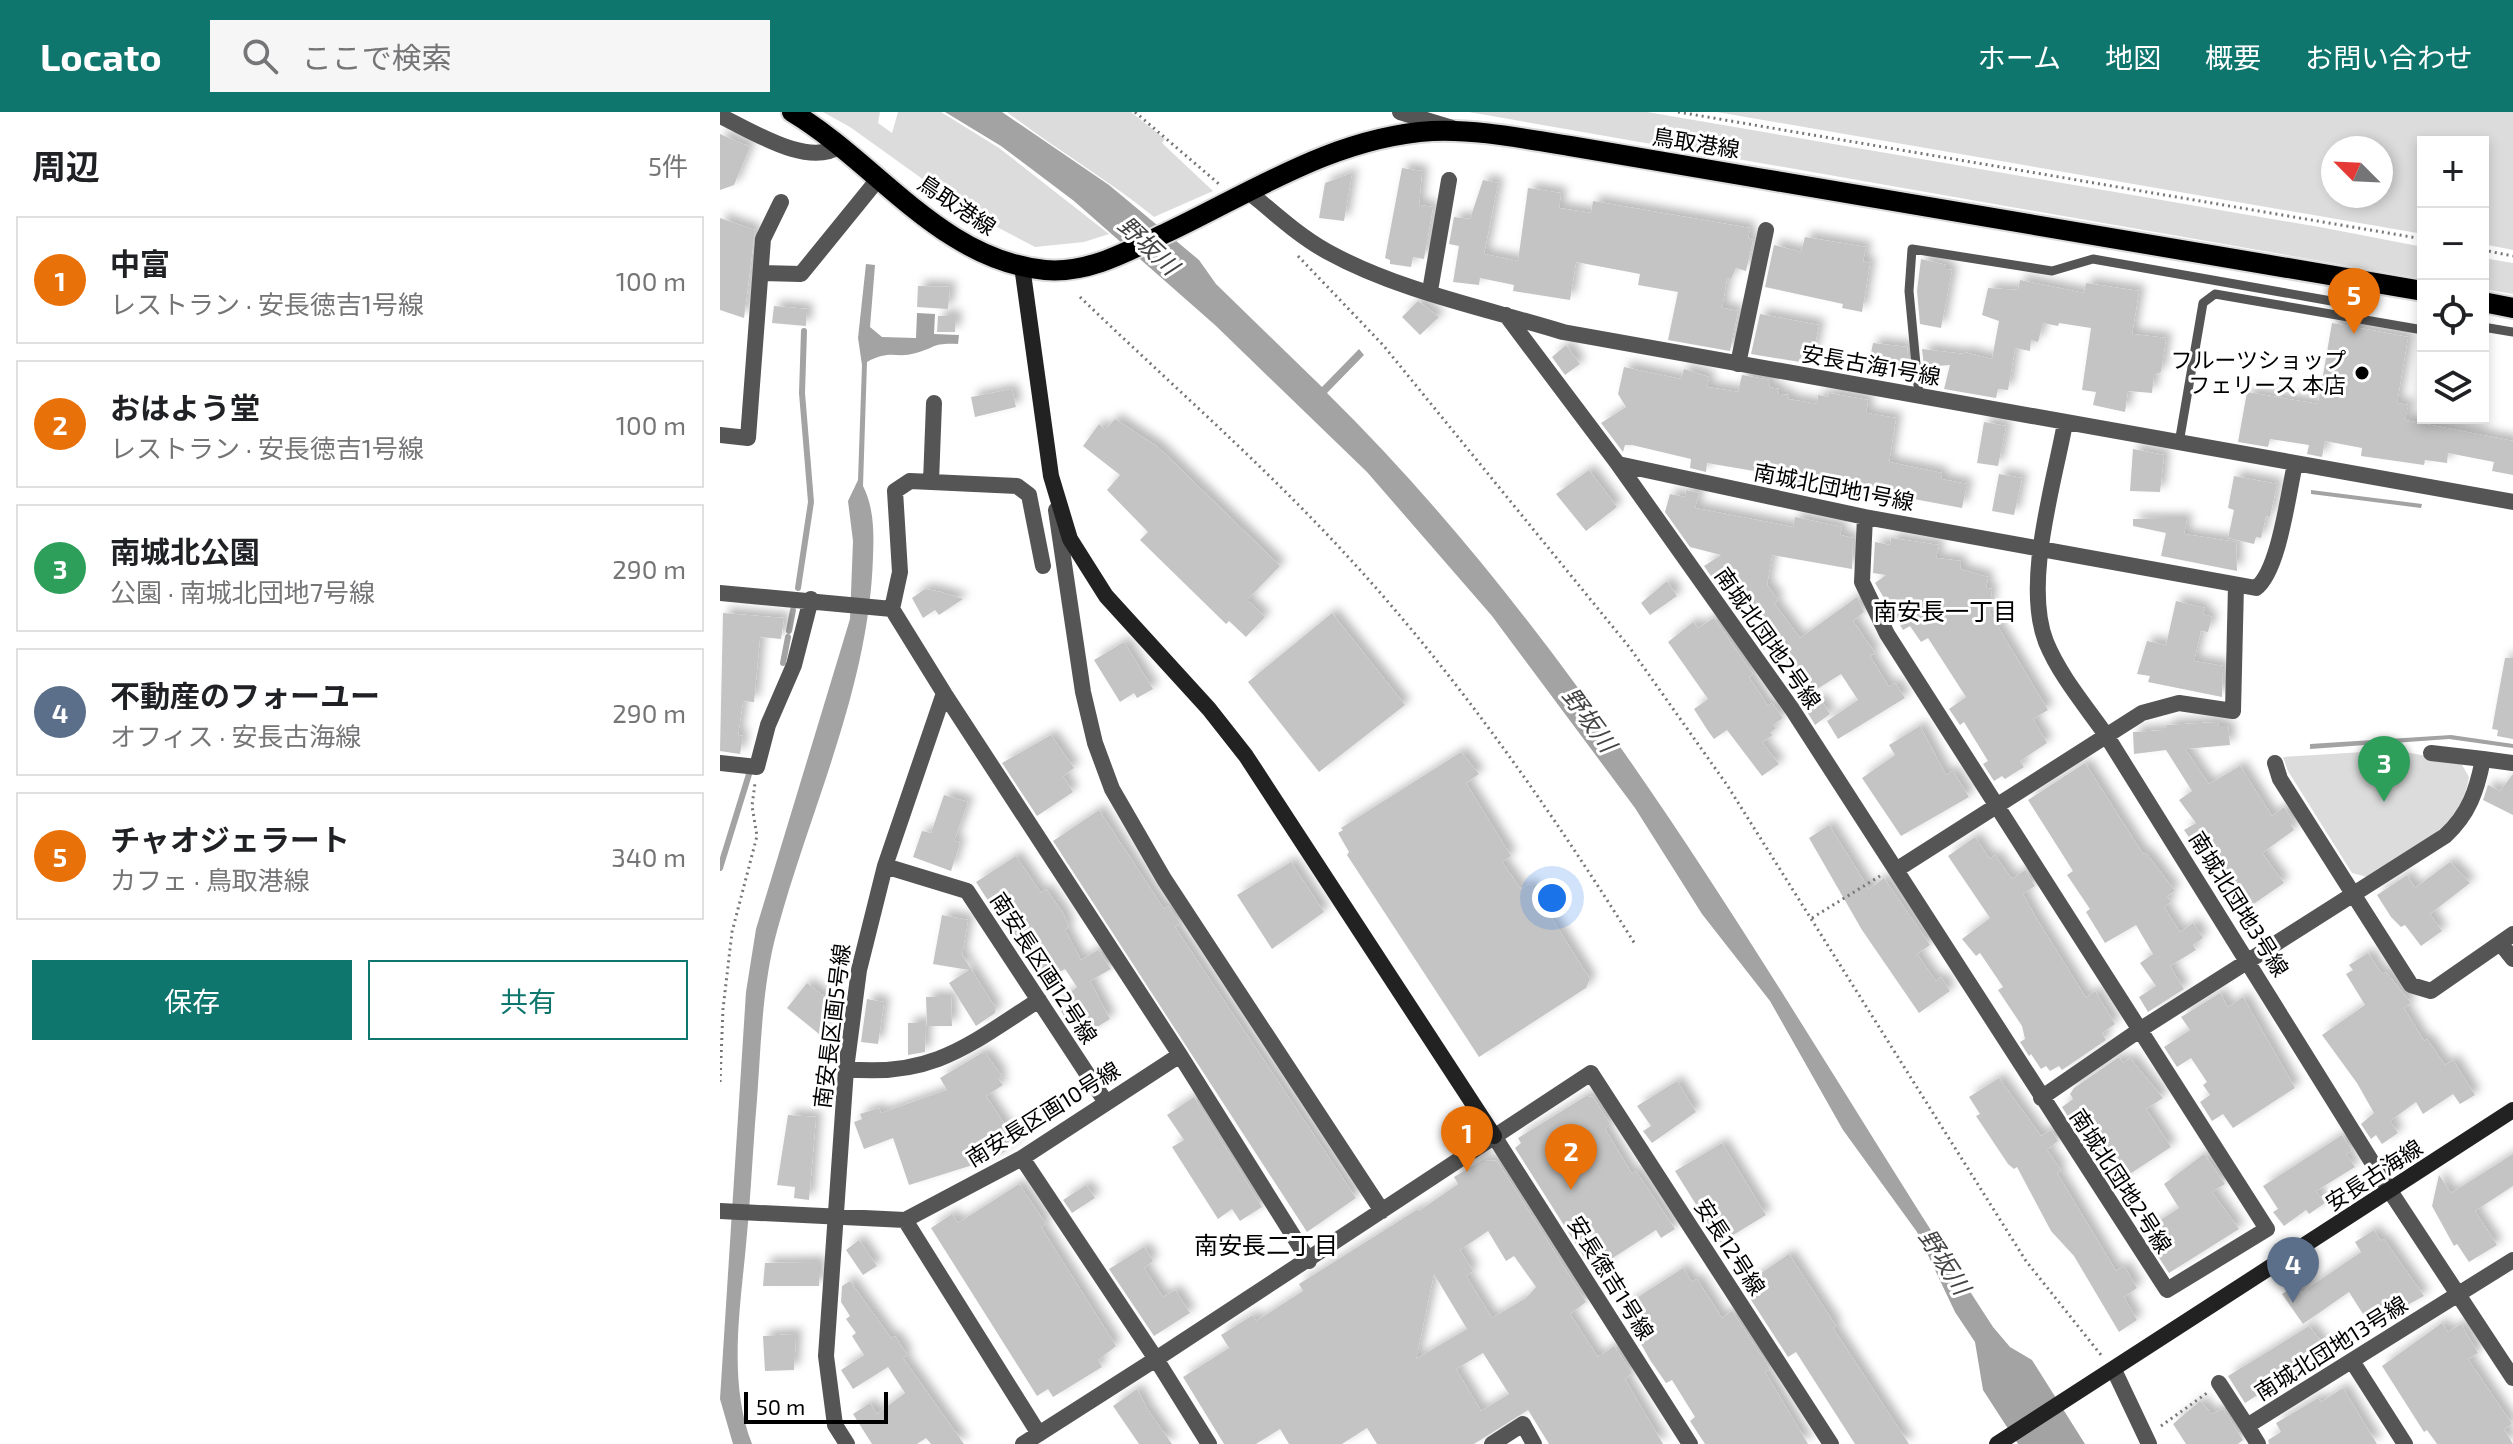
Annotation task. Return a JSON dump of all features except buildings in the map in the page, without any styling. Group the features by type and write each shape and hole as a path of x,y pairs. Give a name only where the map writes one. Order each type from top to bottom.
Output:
{"main road":[{"name":"鳥取港線","path":"792,112 963,243 1022,266 1061,271 1127,252 1226,197 1249,192 1310,161 1354,145 1416,133 1460,131 1676,164 2417,290"},
{"path":"2489,303 2513,308"}],"street":[{"path":"1400,112 1460,131"},
{"path":"720,116 802,151 824,153 840,146"},
{"path":"761,273 801,274 879,178"},
{"path":"1430,291 1449,180"},
{"name":"安長古海1号線","path":"1249,192 1329,252 1430,291 1563,332 2513,502"},
{"path":"720,435 748,438 763,239 781,202"},
{"path":"1738,364 1766,230"},
{"path":"1022,266 1083,692 1095,743 1112,789 1157,868 1382,1211"},
{"name":"南城北団地2号線","path":"1506,315 1618,464 1792,709 2167,1290 2267,1229 1871,603 1862,582 1865,517"},
{"path":"931,482 934,403"},
{"name":"南城北団地3号線","path":"2065,423 2042,548 2037,605 2045,639 2059,668 2106,735 2249,960 2390,1191 2513,1378"},
{"name":"南城北団地1号線","path":"1618,464 1865,517 2236,585"},
{"path":"1895,869 2142,713 2179,703 2233,711 2236,585 2256,588 2268,576 2295,464"},
{"path":"1023,1444 1309,1261 1494,1136 1246,756 1091,575 1070,539 1051,476"},
{"path":"1043,566 1029,495 1017,486 910,481 895,491 900,572 892,609 1309,1261"},
{"path":"720,593 811,599 892,609"},
{"path":"720,763 757,767 768,725 794,665 811,599"},
{"name":"南安長区画5号線","path":"847,1444 835,1425 826,1356 846,1069 859,970 885,866 944,693"},
{"path":"2431,753 2513,763"},
{"path":"2041,1098 2141,1029 2445,836 2461,822 2471,804 2483,759"},
{"path":"2275,763 2280,779 2411,985 2431,991 2507,939 2513,959"},
{"name":"南安長区画12号線","path":"885,866 967,891 1105,1101"},
{"path":"846,1069 889,1072 953,1055 1039,1000"},
{"name":"南安長区画10号線","path":"720,1211 905,1220 1022,1158 1105,1101 1180,1055"},
{"name":"安長12号線","path":"1494,1136 1591,1073 1831,1444"},
{"name":"安長古海線","path":"1997,1444 2513,1110"},
{"name":"安長徳吉1号線","path":"1494,1136 1690,1444"},
{"path":"1022,1158 1209,1444"},
{"path":"905,1220 1039,1434"},
{"name":"南城北団地13号線","path":"2258,1444 2247,1426 2513,1260"},
{"path":"2352,1361 2405,1444"},
{"path":"2114,1370 2146,1439"},
{"path":"2219,1383 2247,1426"},
{"path":"1492,1444 1523,1424 1534,1444"}],"lane":[{"path":"1919,396 1909,291 1912,249 2052,271 2093,259 2337,302 2375,283"},
{"path":"2179,443 2203,303 2215,294 2417,329"},
{"path":"2489,328 2513,332"}],"path":[{"path":"1135,112 1226,197"},
{"path":"1678,112 2417,238"},
{"path":"2489,251 2513,256"},
{"path":"1296,254 1383,345 1630,648 1727,785 2026,1261 2114,1370"},
{"path":"1080,297 1338,546 1412,631 1519,770 1635,944"},
{"path":"720,1082 723,1009 732,932 757,836 752,806 757,767"},
{"path":"1812,918 1895,869"},
{"path":"2146,1439 2219,1383"}],"shaded area":[{"path":"823,112 880,112 878,123 892,133 898,112 941,112 999,148 1109,234 1084,242 1035,247 970,213 850,127"},
{"path":"1007,112 1131,112 1165,139 1162,143 1213,191 1154,217"},
{"path":"1469,112 1647,112 2325,228 2417,246 2417,278"},
{"path":"1717,112 2513,112 2513,250 2489,245 2489,136 2417,136 2417,233"},
{"path":"2489,259 2513,263 2513,294 2489,290"},
{"path":"2396,750 2461,763 2469,777 2464,795 2444,825 2416,848 2367,877 2352,873 2288,771 2283,757"}],"water":[{"name":"野坂川","path":"945,112 1002,112 1109,185 1199,260 1216,284 1322,387 1359,349 1364,355 1327,393 1426,498 1518,608 1603,723 1763,962 1993,1327 2010,1347 2032,1360 2085,1444 2018,1444 1983,1390 1975,1342 1955,1312 1917,1232 1843,1130 1770,1001 1702,914 1635,808 1492,616 1367,472 1215,325 1074,201 1001,146"},
{"path":"866,264 875,265 870,327 882,337 916,338 917,313 935,314 934,334 959,335 958,344 939,345 909,355 882,356 867,362 863,486 873,529 869,606 850,700 791,884 767,978 738,1346 740,1396 752,1444 733,1444 720,1399 746,992 756,929 850,619 853,541 848,501 858,480 862,365 858,338"},
{"path":"2311,490 2422,504 2421,508 2311,494"},
{"path":"2451,735 2513,744 2513,748 2449,739 2310,749 2310,744"}],"waterway":[{"path":"798,588 811,502 802,393 804,331"},
{"path":"789,631 793,610"},
{"path":"783,663 788,637"},
{"path":"720,868 750,771"}],"place":[{"name":"チャオジェラート","path":"2354,334"},
{"name":"フルーツショップ フェリース 本店","path":"2362,373"},
{"name":"南城北公園","path":"2384,802"},
{"name":"中富","path":"1467,1172"},
{"name":"おはよう堂","path":"1571,1190"},
{"name":"不動産のフォーユー","path":"2293,1303"}],"district":[{"name":"南安長一丁目","path":"1945,612"},
{"name":"南安長二丁目","path":"1266,1246"}]}
